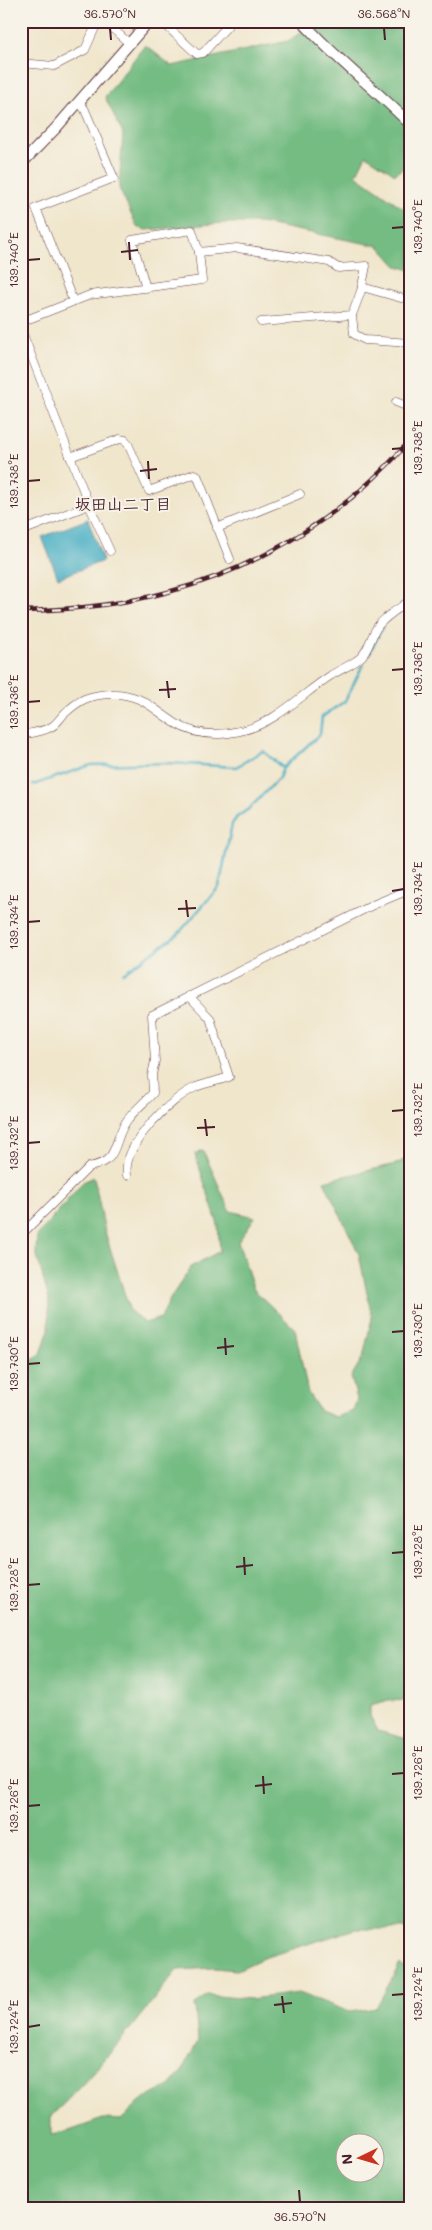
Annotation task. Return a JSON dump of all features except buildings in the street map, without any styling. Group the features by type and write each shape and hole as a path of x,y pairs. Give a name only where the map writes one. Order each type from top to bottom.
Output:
{"street":[{"path":"21,64 54,66 85,50 98,21"},
{"path":"104,21 130,44"},
{"path":"21,164 149,21"},
{"path":"161,21 198,54 203,53 232,21"},
{"path":"302,21 320,41 389,102 411,125"},
{"path":"73,301 36,208 114,178 85,110 79,101"},
{"path":"21,322 90,295 146,288 202,280 199,252 192,230 132,240 146,288"},
{"path":"199,252 237,248 329,262 338,268 366,266 362,287 352,315 354,334 359,338 411,343"},
{"path":"362,287 401,298"},
{"path":"261,322 352,315"},
{"path":"21,329 88,505 110,551"},
{"path":"396,402 411,408"},
{"path":"70,457 113,439 126,440 148,491 194,474 197,475 230,559"},
{"path":"217,528 300,494"},
{"path":"27,529 88,505"},
{"path":"21,735 52,727 78,701 88,697 112,694 147,701 176,723 193,732 210,734 242,731 268,720 330,676 361,657 378,626 389,615 411,600"},
{"path":"21,1235 89,1167 103,1165 112,1155 128,1120 153,1093 152,1075 155,1061 152,1015 375,904 411,890"},
{"path":"128,1175 130,1153 141,1136 170,1105 195,1088 229,1077 210,1018 189,996"}],"green space":[{"path":"302,21 411,21 411,131 403,130 411,149 411,162 395,174 366,155 356,175 410,213 411,270 397,266 379,246 260,223 223,223 146,230 137,227 119,188 123,134 105,97 145,45 172,66 288,41 300,33 304,24"},
{"path":"411,1149 411,1700 386,1701 370,1705 370,1716 378,1731 411,1740 411,1929 356,1929 263,1958 237,1970 214,1968 177,1970 101,2064 51,2116 51,2135 103,2119 121,2120 139,2102 171,2085 182,2071 198,2041 195,2005 207,1995 250,1999 299,1993 350,2012 376,2008 400,1964 411,1976 411,2209 21,2209 21,1355 28,1361 41,1354 49,1329 49,1300 36,1252 37,1236 83,1182 94,1177 105,1232 130,1311 145,1323 161,1318 171,1297 192,1266 220,1251 218,1225 195,1154 203,1150 230,1211 255,1217 238,1242 254,1290 295,1329 308,1393 320,1411 335,1417 353,1411 357,1399 351,1377 363,1357 372,1318 359,1254 324,1181 396,1164 407,1158"}],"water":[{"path":"88,519 103,561 58,578 42,537"}],"waterway":[{"path":"369,654 382,628"},
{"path":"123,973 178,934 219,887 232,824 237,817 250,808 279,778 283,768 320,734 322,717 345,701 363,665"},
{"path":"33,785 91,765 169,763 236,767 263,751 283,768"}],"railway":[{"path":"21,611 76,608 132,600 202,582 236,568 301,534 332,513 387,466 411,439"}],"district":[{"name":"坂田山二丁目","path":"123,503"}]}
